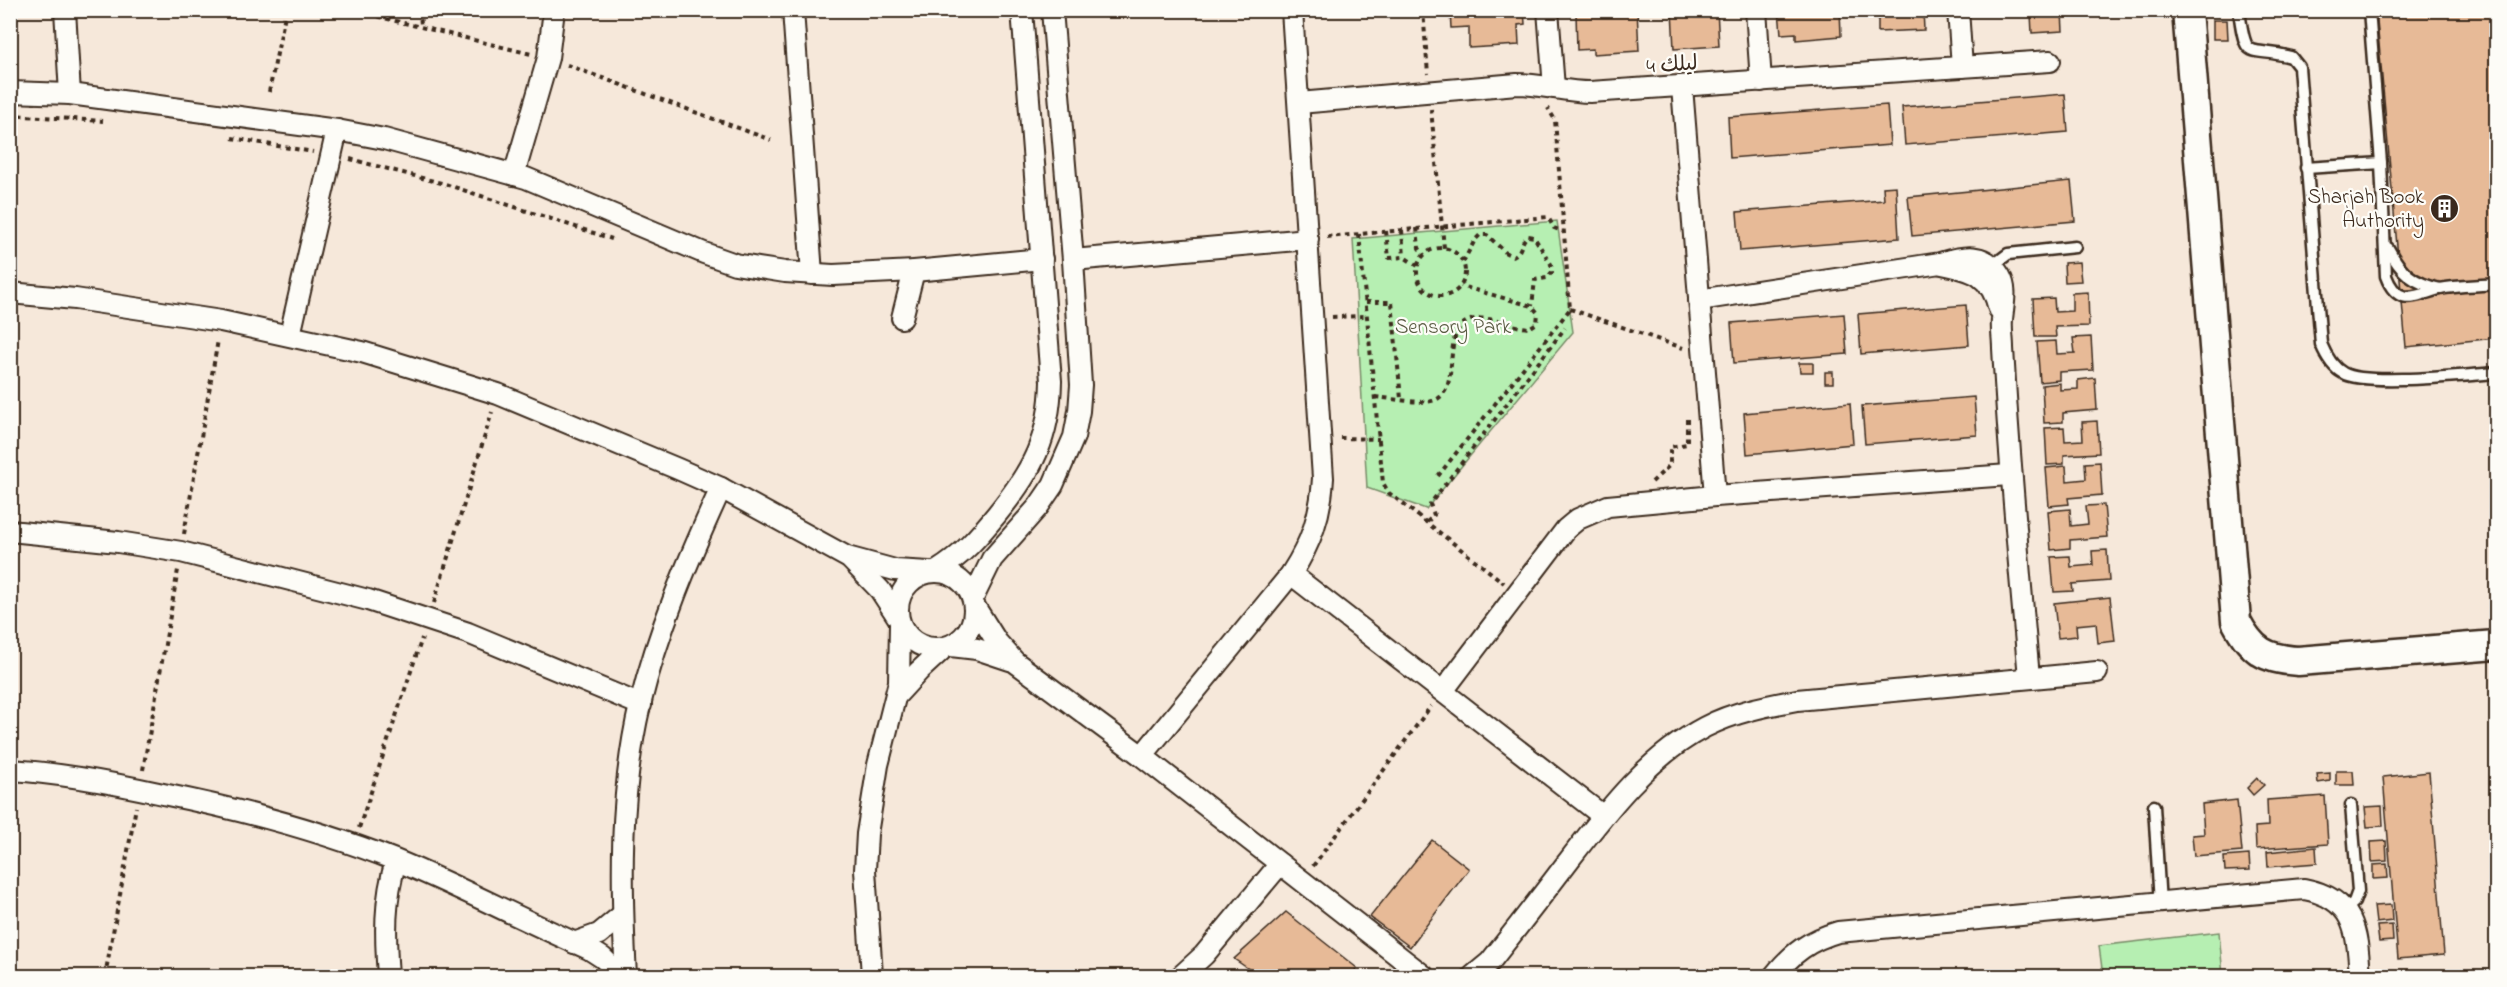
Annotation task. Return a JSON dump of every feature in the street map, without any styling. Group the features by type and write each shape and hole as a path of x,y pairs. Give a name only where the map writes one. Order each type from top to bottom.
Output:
{"street":[{"path":"65,10 70,94"},
{"path":"514,175 548,58 554,10"},
{"path":"793,10 812,274"},
{"path":"872,976 866,870 867,834 878,765 901,668 898,601 904,588 915,578 933,572 959,556 978,537 1022,483 1042,444 1051,403 1052,381 1022,10"},
{"path":"896,696 947,647 961,639 969,630 974,602 992,559 1038,507 1053,485 1074,437 1081,385 1052,10"},
{"path":"1142,756 1291,574 1316,528 1322,503 1321,438 1292,10"},
{"path":"1548,10 1550,97"},
{"path":"1755,10 1761,81"},
{"path":"1958,10 1962,67"},
{"path":"2190,11 2236,621 2246,639 2260,652 2278,660 2298,661 2496,645"},
{"name":"ليلك 4","path":"1299,103 1430,100 1517,84 1550,97 1590,92 2049,61"},
{"path":"1682,87 1715,496"},
{"path":"10,93 70,94 337,130 429,150 514,175 725,261 759,268 812,274 914,271 1042,259"},
{"path":"290,335 337,130"},
{"path":"1036,201 1068,200"},
{"path":"1073,260 1308,239"},
{"path":"1699,300 1940,263 1969,256 1978,257 1992,266 2004,284 2002,321 2010,475 2030,677"},
{"path":"1940,263 1964,269 1983,279 1994,293 2002,321"},
{"path":"902,318 914,271"},
{"path":"10,293 96,301 221,321 362,352 498,394 721,488 847,557 895,570 949,573 967,587 997,642 1016,662 1425,974"},
{"path":"1443,691 1566,529 1593,511 1608,506 1715,496 2010,475"},
{"path":"623,976 625,809 640,705 676,594 721,488"},
{"path":"10,531 118,542 181,552 368,600 429,619 640,705"},
{"path":"847,557 870,578 913,641 922,646 977,649 1016,662"},
{"path":"1291,574 1603,816"},
{"path":"1473,976 1488,969 1603,816 1652,763 1687,738 1735,714 1766,705 1797,700 2097,672"},
{"path":"10,770 64,775 243,810 326,835 396,861 574,943 603,958 623,976"},
{"path":"388,976 385,916 396,861"},
{"path":"1180,976 1204,955 1280,864"},
{"path":"1774,976 1799,949 1811,941 1838,932 2304,889 2320,892 2334,899 2345,910 2356,934 2360,976"},
{"path":"574,943 599,934 622,915"}],"lane":[{"path":"2239,10 2243,38 2248,49 2258,53 2291,57 2299,67 2321,344 2333,366 2343,373 2366,380 2496,374"},
{"path":"2369,10 2381,163 2386,276 2389,285 2396,292 2413,298 2440,289 2496,284"},
{"path":"2306,168 2381,163"},
{"path":"2386,245 2406,276 2423,285 2440,289"},
{"path":"1992,266 2008,254 2075,247"},
{"path":"2345,910 2354,902 2358,891 2351,805"},
{"path":"2154,806 2160,904"}],"path":[{"path":"269,92 286,10"},
{"path":"420,10 421,26"},
{"path":"1423,10 1444,248"},
{"path":"1438,476 1570,309 1555,120 1550,97"},
{"path":"1430,100 1442,108"},
{"path":"10,115 114,121"},
{"path":"228,138 331,154 445,184 614,239"},
{"path":"1308,239 1548,218 1554,228 1564,232"},
{"path":"1417,228 1419,248 1424,255"},
{"path":"1402,230 1404,258"},
{"path":"1386,231 1389,258 1404,258 1418,266"},
{"path":"1359,234 1383,483 1389,493 1517,593"},
{"path":"1463,262 1474,240 1480,235 1487,235 1513,256 1520,251 1525,237 1534,237 1551,264 1552,272 1547,278 1535,280 1532,306"},
{"path":"1444,248 1459,255 1463,262 1465,279 1461,286 1447,296 1431,294 1419,282 1418,266 1424,255 1444,248"},
{"path":"1375,397 1433,401 1444,394 1448,383 1456,333 1466,321 1482,319 1529,328 1537,323 1539,318 1536,309 1532,306 1461,286"},
{"path":"1366,302 1392,302 1401,399"},
{"path":"1570,309 1704,356"},
{"path":"1313,317 1367,316"},
{"path":"105,976 221,321"},
{"path":"1427,522 1434,515 1430,504 1565,328"},
{"path":"1683,348 1684,360"},
{"path":"1643,483 1653,482 1670,465 1670,447 1687,444 1687,415"},
{"path":"1321,438 1379,439"},
{"path":"1314,891 1326,876 1312,866 1443,691"}],"green space":[{"name":"Sensory Park","path":"1557,221 1573,332 1426,509 1367,488 1353,239"},
{"path":"2219,932 2223,976 2103,976 2099,946"}],"building":[{"path":"1450,10 1524,10 1525,24 1518,25 1519,45 1469,48 1469,27 1451,28"},
{"path":"1590,10 1637,10 1639,51 1593,54 1593,49 1577,50 1576,13"},
{"path":"1672,10 1717,10 1719,46 1674,49"},
{"path":"1779,10 1840,10 1841,36 1796,40 1796,33 1781,34"},
{"path":"1878,10 1923,10 1924,30 1878,32"},
{"name":"Sharjah Book Authority","path":"2376,10 2490,10 2496,77 2496,338 2406,347"},
{"path":"2490,10 2496,10 2496,77"},
{"path":"2062,12 2063,31 2032,33 2031,14"},
{"path":"2213,20 2227,20 2228,39 2213,39"},
{"path":"2065,94 2068,132 1905,145 1902,107"},
{"path":"1887,105 1890,145 1730,158 1728,117"},
{"path":"2071,181 2075,221 1912,236 1908,197"},
{"path":"1896,186 1899,238 1740,251 1737,212 1884,200 1883,187"},
{"path":"2079,262 2081,281 2065,282 2064,263"},
{"path":"2088,292 2089,326 2055,327 2056,337 2035,337 2033,299 2054,298 2055,312 2072,311 2072,293"},
{"path":"1966,305 1969,345 1861,354 1858,314"},
{"path":"1844,314 1847,354 1734,363 1731,323"},
{"path":"2091,337 2093,370 2059,372 2059,380 2040,382 2037,342 2056,341 2057,354 2075,353 2073,338"},
{"path":"1799,363 1813,363 1813,372 1800,372"},
{"path":"1825,372 1833,372 1833,383 1825,383"},
{"path":"2095,378 2097,410 2063,413 2063,422 2044,423 2042,385 2060,383 2060,390 2078,389 2078,380"},
{"path":"1974,397 1977,435 1865,444 1862,406"},
{"path":"1850,403 1853,444 1747,454 1744,413"},
{"path":"2097,421 2099,453 2064,455 2064,464 2047,465 2045,428 2064,427 2065,441 2083,440 2082,422"},
{"path":"2100,462 2102,495 2068,498 2069,504 2049,506 2046,468 2066,466 2067,481 2086,479 2085,463"},
{"path":"2104,505 2107,537 2070,540 2070,548 2051,550 2048,511 2070,509 2071,526 2088,524 2086,506"},
{"path":"2107,550 2109,581 2072,584 2073,591 2054,592 2051,557 2070,556 2071,567 2093,565 2092,551"},
{"path":"2110,597 2115,641 2098,643 2096,623 2076,625 2077,636 2058,638 2054,603"},
{"path":"2336,771 2353,771 2354,785 2336,785"},
{"path":"2429,772 2444,955 2398,959 2383,777"},
{"path":"2330,773 2330,781 2318,783 2317,774"},
{"path":"2257,778 2264,785 2253,795 2247,788"},
{"path":"2325,796 2328,844 2256,849 2255,827 2268,826 2267,800"},
{"path":"2237,800 2242,852 2194,856 2192,835 2204,834 2202,804"},
{"path":"2382,806 2383,826 2367,827 2365,807"},
{"path":"1432,840 1469,869 1410,947 1370,917"},
{"path":"2386,841 2387,861 2372,862 2371,842"},
{"path":"2316,847 2317,863 2268,867 2267,852"},
{"path":"2249,855 2250,870 2225,871 2224,857"},
{"path":"2387,864 2388,878 2373,879 2373,865"},
{"path":"2391,905 2392,921 2376,923 2374,906"},
{"path":"1286,912 1357,968 1350,976 1259,976 1234,959"},
{"path":"2392,925 2393,941 2379,942 2377,926"},
{"path":"2447,972 2447,976 2406,976"}],"place":[{"name":"Sharjah Book Authority","path":"2445,208"}]}
